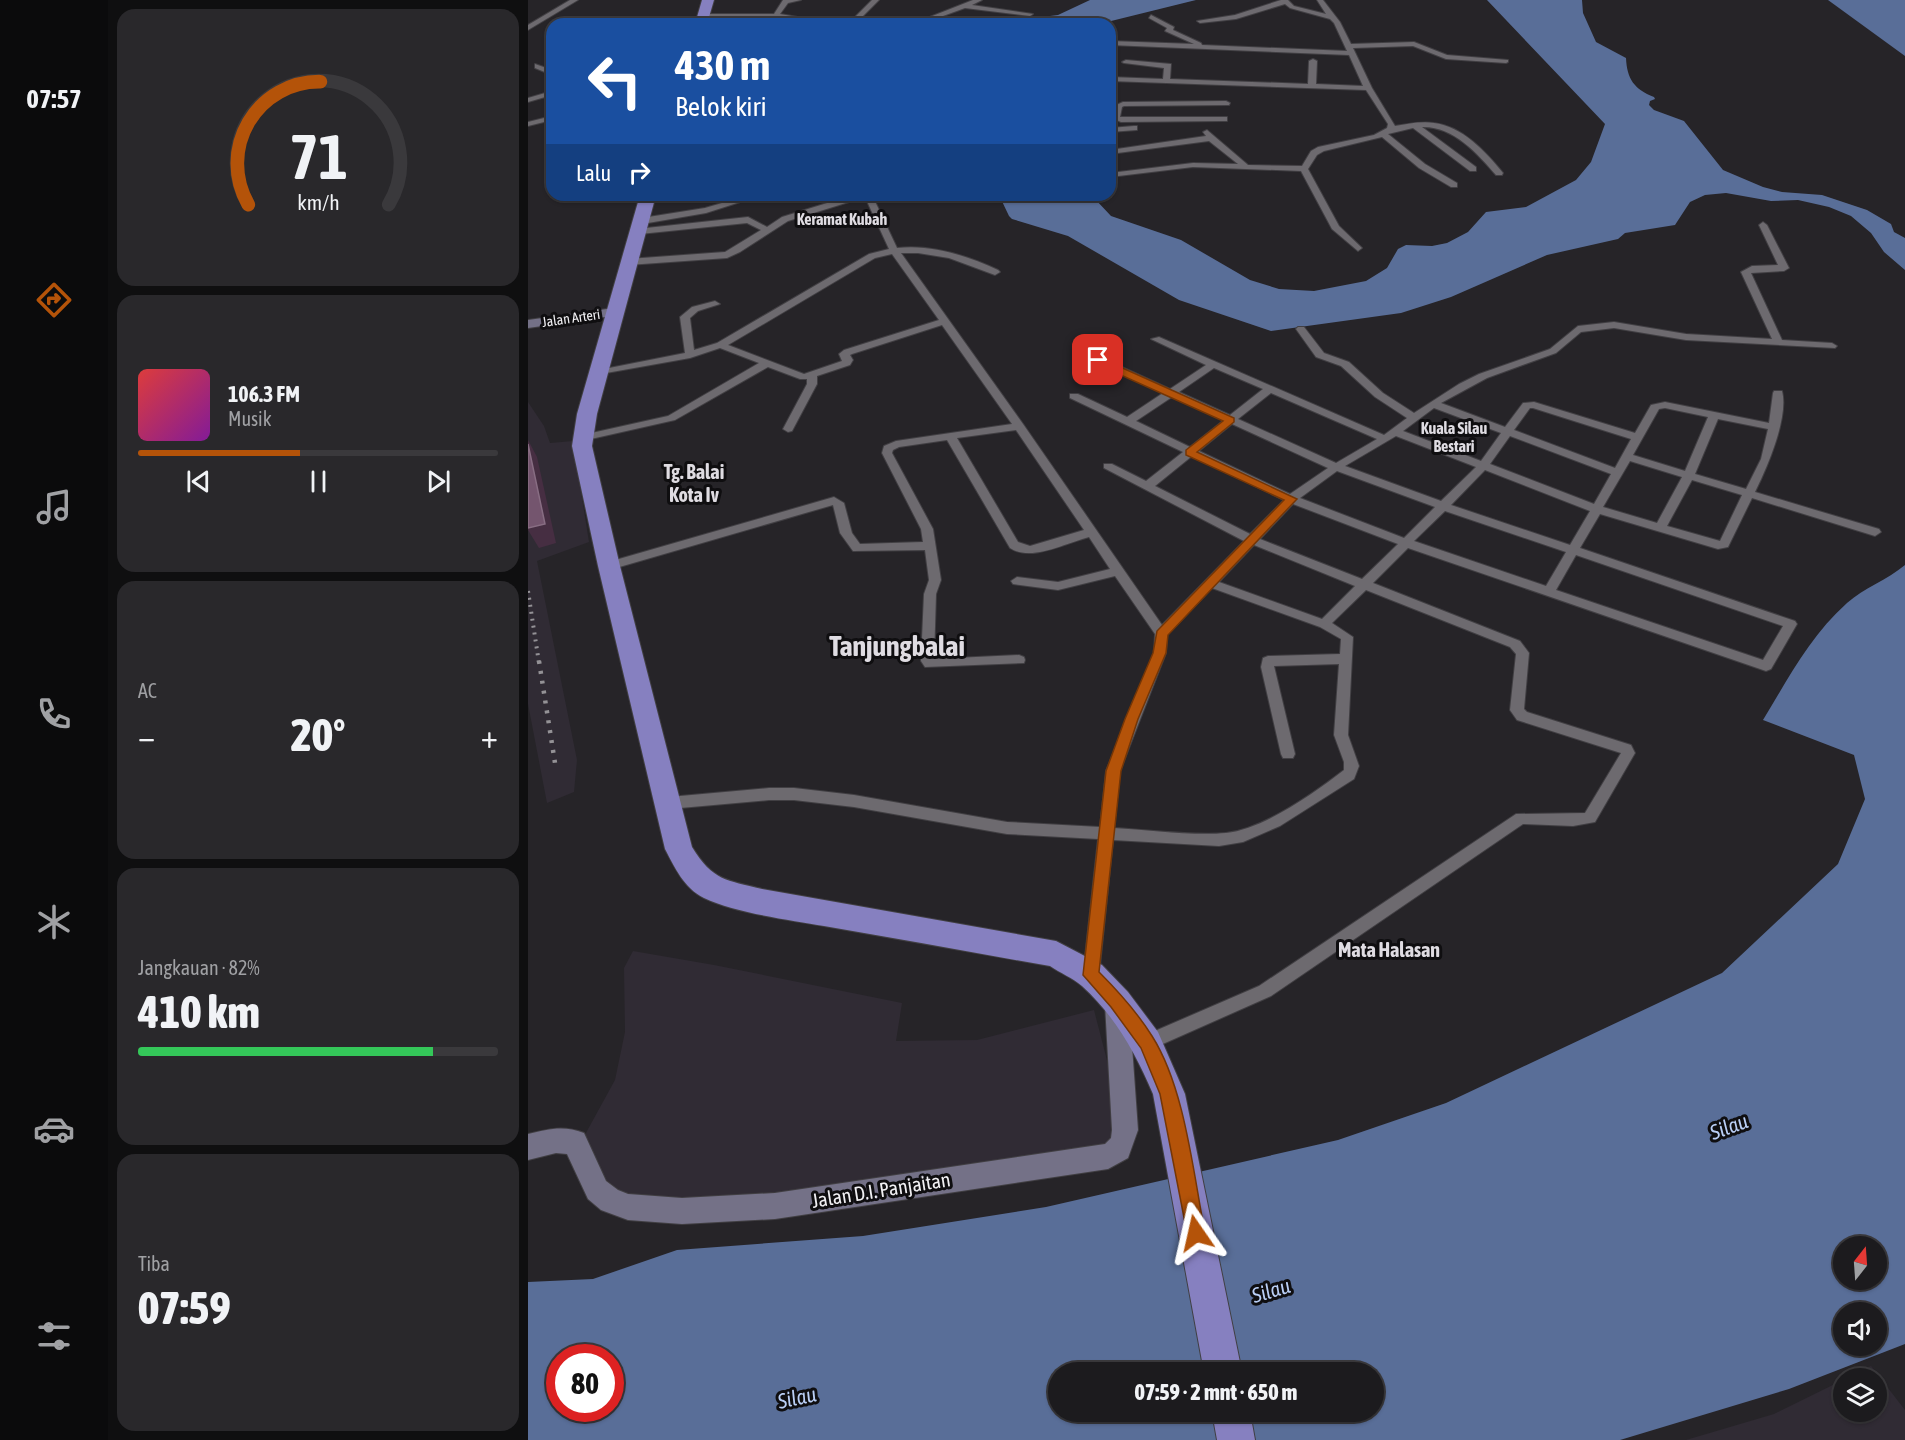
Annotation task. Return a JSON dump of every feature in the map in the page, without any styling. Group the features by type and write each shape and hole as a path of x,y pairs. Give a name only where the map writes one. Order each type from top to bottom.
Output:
{"highway":[{"path":"703,18 708,0"},
{"path":"646,201 614,312 582,438 582,446 609,566 679,849 694,875 712,889 762,902 1056,954 1091,975 1117,1002 1147,1043 1169,1094 1221,1362"},
{"path":"1233,1422 1236,1440"}],"main road":[{"name":"Jalan Arteri","path":"528,324 614,312"},
{"name":"Jalan D.I. Panjaitan","path":"528,1147 556,1140 575,1142 597,1190 610,1201 627,1207 682,1211 775,1206 1108,1156 1117,1152 1123,1142 1125,1130 1117,1002"}],"street":[{"path":"528,28 575,0"},
{"path":"776,15 786,1 798,0"},
{"path":"857,18 876,0"},
{"path":"948,0 965,6 1030,14"},
{"path":"932,18 980,0"},
{"path":"1320,0 1337,22 1368,88 1388,115 1392,124 1387,132"},
{"path":"1200,21 1236,17 1284,1 1292,7 1332,18"},
{"path":"732,18 776,15 800,18"},
{"path":"1151,17 1172,28 1165,31 1206,48"},
{"path":"536,22 546,24"},
{"path":"1116,43 1276,53 1350,50 1414,44 1446,57 1506,61"},
{"path":"1312,87 1313,61"},
{"path":"1126,62 1168,66 1166,81"},
{"path":"538,66 546,70"},
{"path":"1116,79 1368,88"},
{"path":"1226,103 1123,104 1118,106 1116,118 1121,124 1217,124 1224,119 1226,103 1228,83"},
{"path":"530,98 546,94"},
{"path":"1116,127 1121,124 1224,119"},
{"path":"528,124 546,120"},
{"path":"1203,125 1211,138 1245,166"},
{"path":"1304,169 1314,153 1321,149 1387,132 1431,125 1444,128 1481,153 1499,173"},
{"path":"1415,126 1473,170"},
{"path":"1387,132 1413,159 1454,185"},
{"path":"1116,151 1211,138"},
{"path":"1116,174 1193,165 1304,169"},
{"path":"1304,169 1335,227 1358,248"},
{"path":"640,226 737,201"},
{"path":"628,262 727,255 785,219 843,201"},
{"path":"871,201 893,248 1019,426 1161,634 1160,653 1131,719 1113,771 1091,975"},
{"path":"640,226 748,220 767,230"},
{"path":"1763,225 1784,268 1752,269 1746,272 1778,342"},
{"path":"599,373 690,355 720,345 872,256 893,248 953,256 977,262 995,272"},
{"path":"690,355 685,316 695,309 715,304"},
{"path":"720,345 804,377 846,363 848,360 844,354 848,352 944,321"},
{"path":"1161,634 1291,499 1336,467 1396,432 1433,404 1483,376 1553,351 1570,334 1587,327 1614,325 1686,338 1832,345"},
{"path":"1301,328 1320,355 1345,364 1379,395 1415,418"},
{"path":"1156,339 1385,439"},
{"path":"1074,396 1291,499 1407,543 1766,666 1791,624 1443,506 1336,467 1098,360"},
{"path":"582,438 671,418 765,364"},
{"path":"1129,421 1214,364"},
{"path":"788,429 812,384 812,376"},
{"path":"1146,487 1270,389"},
{"path":"1396,432 1596,509 1718,545 1724,544 1766,459 1774,427 1778,393"},
{"path":"1433,404 1618,472"},
{"path":"1324,624 1483,466 1525,406 1531,404 1639,438"},
{"path":"1549,592 1655,407 1660,404 1774,427"},
{"path":"1660,528 1689,475 1714,416"},
{"path":"1019,426 896,444 888,448 887,453 927,529 935,580 930,594 927,661 930,664 1019,660"},
{"path":"951,437 1014,545 1020,549 1030,550 1091,532"},
{"path":"1628,457 1875,532"},
{"path":"1108,466 1252,540 1364,582 1520,647 1522,653 1517,710 1522,716 1626,749 1628,753 1590,818 1575,822 1521,818 1265,991 1147,1043"},
{"path":"609,566 834,501 838,503 843,527 850,542 857,548 930,546"},
{"path":"1017,581 1058,586 1119,571"},
{"path":"669,803 769,794 818,796 973,824 1106,834 1228,839 1272,823 1349,775 1353,766 1344,750 1341,735 1347,637 1324,624 1210,583"},
{"path":"1288,754 1267,667 1268,661 1347,659"}],"shaded area":[{"path":"528,402 544,426 550,443 573,441 589,542 537,561 577,760 574,792 547,803 528,704"},
{"path":"633,951 902,1003 896,1041 977,1040 1094,1010 1125,1130 1123,1142 682,1211 628,1207 579,1149 615,1080 625,1032 624,968"},
{"path":"1833,1385 1833,1422 1887,1422 1887,1387 1905,1410 1905,1440 1686,1440 1774,1414"}],"water":[{"path":"1090,0 1196,0 1116,20 1034,18 1058,15"},
{"path":"1487,0 1582,0 1583,13 1596,42 1626,58 1628,72 1633,82 1655,99 1650,101 1649,105 1654,110 1684,121 1723,170 1763,187 1782,192 1822,195 1867,210 1891,224 1894,232 1905,238 1905,270 1884,252 1871,233 1851,216 1829,207 1798,200 1771,201 1726,193 1705,195 1690,202 1675,225 1625,233 1618,239 1547,255 1451,297 1401,313 1271,331 1179,300 1068,236 1012,219 1002,201 1097,201 1111,216 1181,240 1250,280 1279,289 1314,291 1366,281 1387,268 1398,249 1406,245 1432,246 1447,243 1468,232 1486,212 1526,207 1576,180 1591,162 1605,124"},
{"path":"1828,0 1905,0 1905,56"},
{"name":"Silau","path":"1905,565 1905,1344 1887,1351 1887,1302 1833,1302 1833,1356 1874,1356 1843,1368 1833,1368 1833,1372 1789,1389 1620,1440 528,1440 528,1282 593,1279 677,1250 863,1236 1046,1207 1338,1140 1446,1103 1722,973 1838,864 1865,799 1854,755 1763,720 1800,658 1822,629 1854,598"}],"building":[{"path":"528,444 545,524 528,528"}],"railway":[{"path":"528,591 539,663"},
{"path":"539,661 555,763"}],"district":[{"name":"Keramat Kubah","path":"842,219"},
{"name":"Kuala Silau Bestari","path":"1454,437"},
{"name":"Tg. Balai Kota Iv","path":"694,484"},
{"name":"Tanjungbalai","path":"897,646"},
{"name":"Mata Halasan","path":"1389,950"}],"route":[{"path":"1098,360 1231,420 1190,452 1291,499 1161,634 1160,653 1131,719 1113,771 1091,975 1117,1002 1147,1043 1169,1094 1196,1233"}]}
